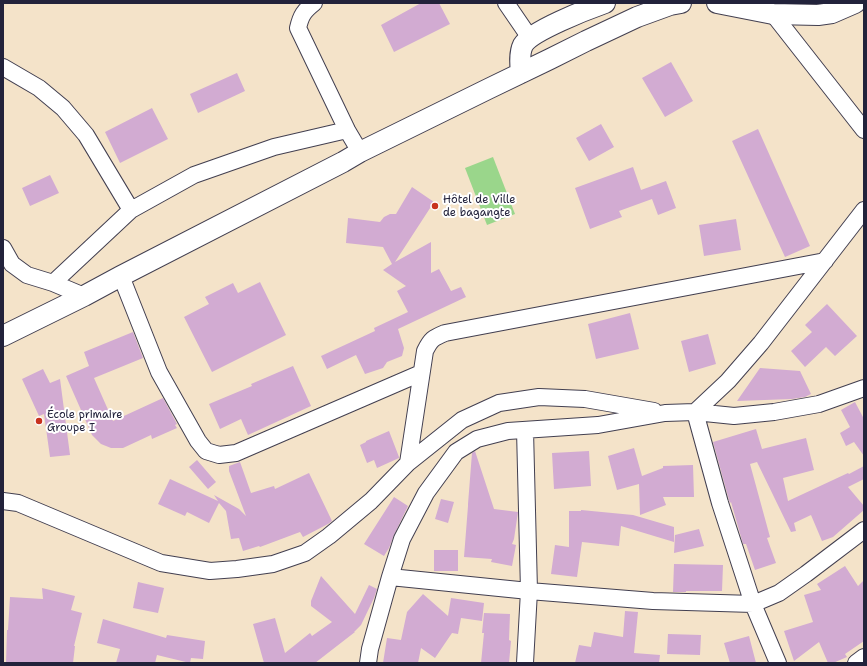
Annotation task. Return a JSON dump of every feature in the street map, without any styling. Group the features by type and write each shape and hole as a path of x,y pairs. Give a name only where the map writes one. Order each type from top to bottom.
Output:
{"street":[{"path":"314,3 306,9 300,17 298,28 347,130 360,152"},
{"path":"506,3 530,38"},
{"path":"521,73 520,61 523,45 530,38 572,16 605,3"},
{"path":"3,336 344,162 360,152 586,41 637,17 670,5 681,3"},
{"path":"717,3 773,14 818,15 832,13 855,3"},
{"path":"773,14 864,130"},
{"path":"572,16 586,41"},
{"path":"3,67 39,88 64,108 86,135 131,210"},
{"path":"54,283 131,210 194,175 274,147 347,130"},
{"path":"695,412 728,381 757,348 864,210"},
{"path":"3,248 12,264 27,275 54,283 84,296"},
{"path":"408,463 425,351 430,342 436,337 445,333 825,261"},
{"path":"121,276 159,372 198,441 206,451 219,455 236,453 421,373"},
{"path":"368,663 370,649 402,539 426,493 456,452 477,440 508,431 598,424 665,413 695,412 734,416 774,412 819,404 864,388"},
{"path":"3,501 18,503 161,563 210,570 237,570 273,564 305,553 329,536 371,500 408,463 462,420 499,403 540,397 585,399 665,413"},
{"path":"695,412 720,503 754,604 778,663"},
{"path":"525,430 529,591 525,663"},
{"path":"390,577 529,591 653,601 754,604 779,593 864,530"},
{"path":"856,663 864,657"}],"green space":[{"path":"493,157 515,214 487,225 465,168"}],"building":[{"path":"421,3 439,3 450,24 394,52 381,25"},
{"path":"671,62 693,101 665,117 642,78"},
{"path":"237,73 245,91 198,113 190,94"},
{"path":"152,108 168,139 120,163 105,132"},
{"path":"601,124 614,147 589,161 576,138"},
{"path":"758,129 810,246 785,257 732,141"},
{"path":"633,167 641,190 666,181 676,208 658,215 652,199 619,211 622,217 590,229 575,188"},
{"path":"50,175 59,193 30,206 22,188"},
{"path":"412,187 434,202 395,262 431,242 431,273 439,269 451,291 461,287 466,297 398,329 404,348 402,356 387,362 383,368 365,374 356,355 327,369 321,356 375,331 374,328 408,312 397,291 406,286 383,270 392,264 383,247 346,243 348,218 380,222 384,217 390,214 396,214"},
{"path":"736,219 741,250 704,256 699,225"},
{"path":"260,282 286,335 212,372 184,317 209,304 205,297 233,283 238,293"},
{"path":"827,304 857,336 835,356 826,347 805,367 791,351 812,332 805,325"},
{"path":"630,313 639,349 596,359 588,324"},
{"path":"133,332 143,358 94,378 113,421 163,398 177,424 175,425 177,428 152,439 151,435 123,448 111,448 101,444 92,435 66,376 89,366 84,352"},
{"path":"708,334 716,364 689,372 681,341"},
{"path":"293,366 311,406 248,435 241,419 220,429 209,404 252,386 251,384"},
{"path":"760,368 800,371 811,394 805,397 792,399 737,401"},
{"path":"43,369 50,383 60,379 70,455 50,457 44,414 39,416 22,379"},
{"path":"855,402 864,419 864,456 854,442 846,446 840,433 850,427 841,410"},
{"path":"756,429 762,449 806,438 814,470 783,478 788,501 864,466 864,479 848,487 864,506 864,510 833,537 822,541 811,515 794,523 796,531 791,532 757,462 750,464 770,537 767,538 776,563 755,570 746,544 743,544 713,442"},
{"path":"389,431 399,458 377,468 374,460 367,463 360,445"},
{"path":"634,448 642,476 663,468 663,466 693,465 694,497 663,497 666,505 640,515 639,484 617,490 608,456"},
{"path":"475,451 494,509 518,512 512,544 516,545 512,566 491,562 492,559 464,557 472,453"},
{"path":"589,451 591,486 554,489 552,453"},
{"path":"197,460 216,482 208,489 189,467"},
{"path":"240,462 251,493 274,486 275,489 309,473 332,521 303,537 300,532 260,547 259,546 243,551 239,538 231,539 226,511 219,503 209,523 187,512 185,516 158,504 170,479 218,501 214,495 239,509 246,516 229,471 229,466"},
{"path":"394,497 408,506 384,556 364,544"},
{"path":"441,499 454,502 448,523 435,519"},
{"path":"581,510 633,515 674,527 674,542 621,526 619,546 582,542 577,577 551,574 555,545 569,547 569,511"},
{"path":"699,529 704,546 674,553 675,535"},
{"path":"434,550 458,550 458,571 434,571"},
{"path":"674,564 723,565 722,591 673,592"},
{"path":"845,566 858,586 864,580 864,641 845,654 847,657 833,663 828,663 819,642 794,661 784,631 813,622 804,595 821,590 817,584"},
{"path":"321,576 355,614 369,585 377,589 361,625 355,632 315,663 264,663 253,624 275,618 285,653 310,633 312,636 332,622 311,606 311,601"},
{"path":"138,582 164,588 158,613 133,608"},
{"path":"42,588 75,596 71,610 82,613 74,646 73,663 6,663 10,597 43,599"},
{"path":"423,594 448,616 451,598 484,603 482,621 461,618 458,634 452,633 435,658 421,648 418,663 383,663 387,638 401,640 407,612"},
{"path":"625,611 638,612 634,653 660,655 659,663 575,663 579,645 591,647 594,632 623,637"},
{"path":"484,613 510,614 509,640 511,641 509,663 481,663"},
{"path":"103,619 166,638 167,635 205,641 203,659 191,658 190,663 157,655 155,663 116,663 120,649 97,643"},
{"path":"668,634 701,635 700,655 667,654"},
{"path":"749,636 756,663 730,663 724,643"}],"place":[{"name":"Hôtel de Ville de bagangte","path":"435,206"},
{"name":"École primaire Groupe I","path":"39,421"}]}
